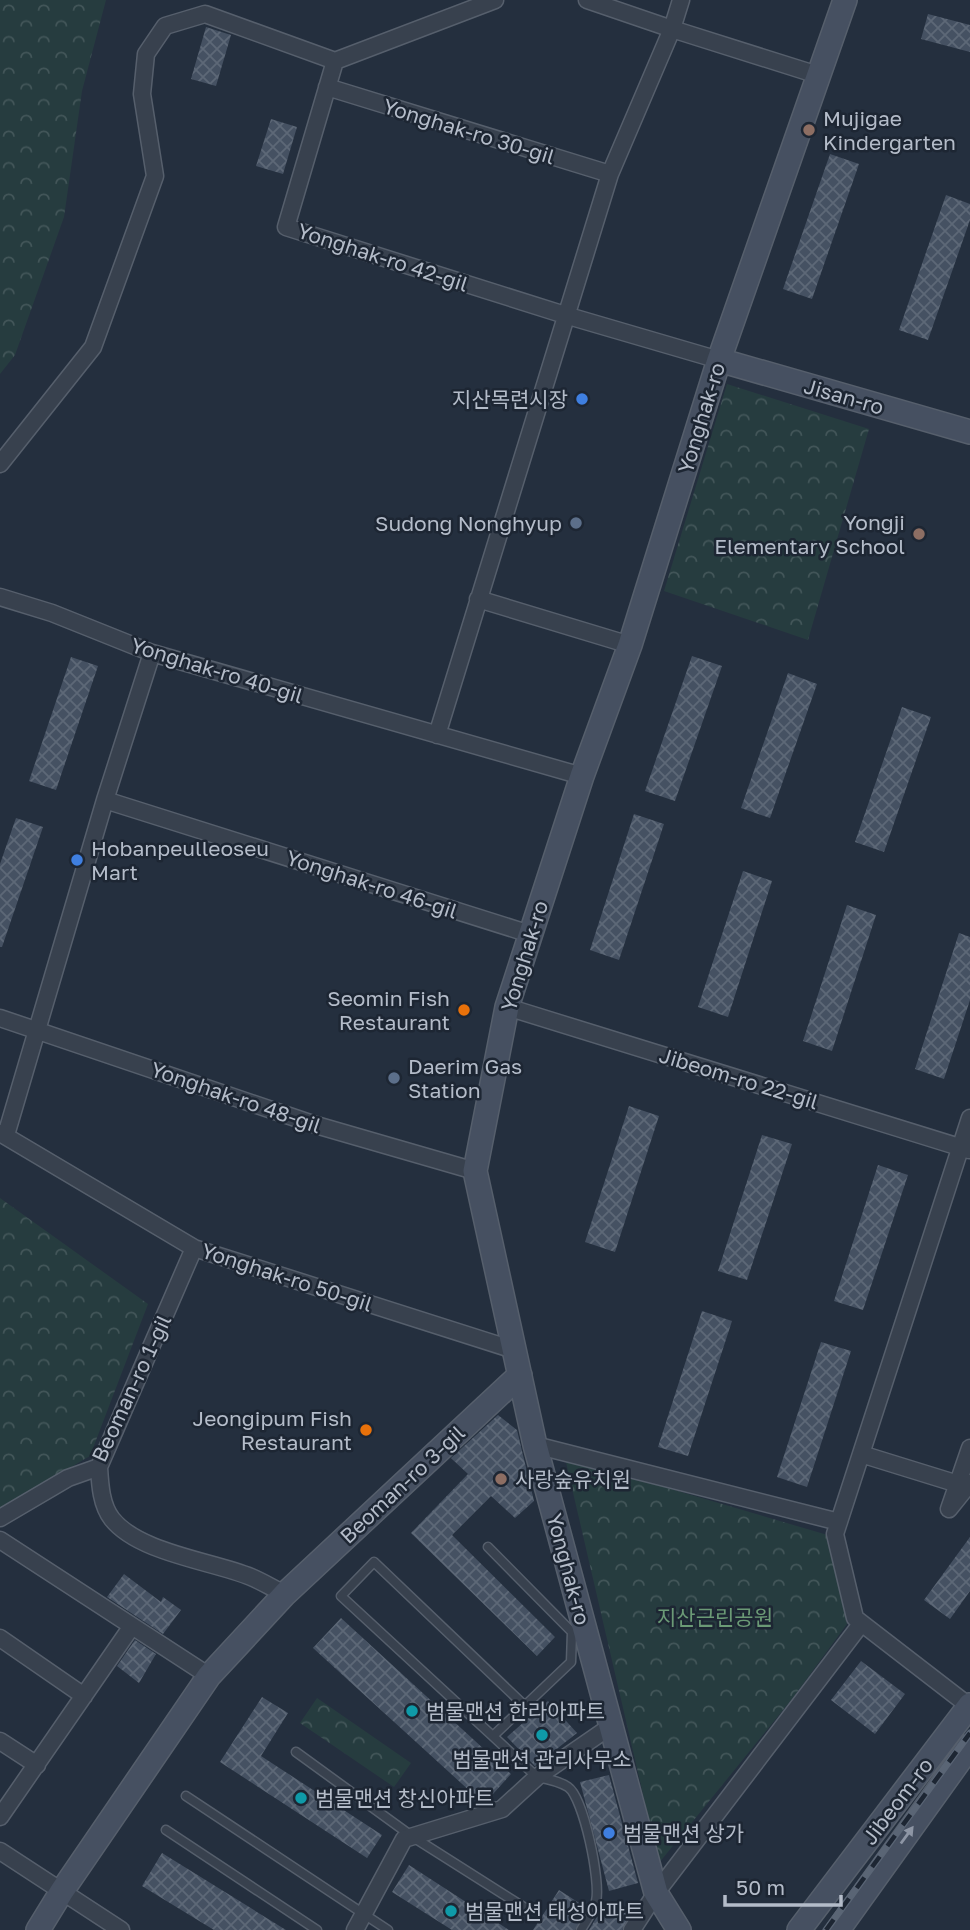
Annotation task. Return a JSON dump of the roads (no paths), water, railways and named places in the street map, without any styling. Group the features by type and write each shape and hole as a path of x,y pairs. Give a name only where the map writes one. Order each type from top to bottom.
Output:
{"street":[{"path":"0,464 93,347 155,176 142,94 146,54 165,26 205,14 335,61 495,0"},
{"path":"587,0 821,76"},
{"path":"436,735 610,174 681,0"},
{"name":"Yonghak-ro","path":"679,1930 656,1893 535,1445 475,1171 507,1007 530,934 582,776 630,645 719,360 821,76 845,0"},
{"name":"Yonghak-ro 42-gil","path":"335,61 286,227 565,315 719,360"},
{"name":"Yonghak-ro 30-gil","path":"327,88 610,174"},
{"name":"Jisan-ro","path":"719,360 970,432"},
{"name":"Yonghak-ro 40-gil","path":"0,597 52,613 152,653 582,776"},
{"path":"478,599 630,645"},
{"path":"3,1134 152,653"},
{"name":"Yonghak-ro 46-gil","path":"105,800 530,934"},
{"name":"Jibeom-ro 22-gil","path":"507,1007 965,1149"},
{"name":"Yonghak-ro 48-gil","path":"0,1018 316,1125 475,1171"},
{"path":"970,1118 965,1149 835,1534 855,1618 970,1706"},
{"name":"Yonghak-ro 50-gil","path":"3,1134 194,1248 514,1350"},
{"name":"Beoman-ro 1-gil","path":"0,1518 68,1478 99,1467 194,1248"},
{"name":"Beoman-ro 3-gil","path":"38,1930 209,1676 285,1594 520,1375"},
{"path":"535,1445 839,1522"},
{"path":"861,1454 964,1484 970,1448"},
{"path":"99,1467 101,1493 111,1518 133,1537 184,1557 250,1577 285,1594"},
{"path":"0,1540 209,1676"},
{"path":"632,1930 656,1893 860,1624"},
{"path":"0,1817 132,1626"},
{"path":"0,1638 84,1696"},
{"name":"Jibeom-ro","path":"799,1930 970,1706"},
{"path":"355,1930 404,1839 502,1810 537,1777 611,1726"},
{"path":"0,1741 37,1765"},
{"path":"838,1930 970,1746"},
{"path":"0,1851 121,1930"}],"lane":[{"path":"488,1547 572,1632 571,1662 493,1736"},
{"path":"525,1706 374,1563 341,1596 537,1777 557,1781 570,1788 579,1803 589,1833 597,1900 581,1930"},
{"path":"296,1752 413,1837 525,1908"},
{"path":"186,1796 388,1930"},
{"path":"166,1830 317,1930"}],"railway":[{"path":"826,1930 970,1733"}],"place":[{"name":"Mujigae Kindergarten","path":"809,130"},
{"name":"지산목련시장","path":"582,399"},
{"name":"Sudong Nonghyup","path":"576,523"},
{"name":"Yongji Elementary School","path":"919,534"},
{"name":"Hobanpeulleoseu Mart","path":"77,860"},
{"name":"Seomin Fish Restaurant","path":"464,1010"},
{"name":"Daerim Gas Station","path":"394,1078"},
{"name":"Jeongipum Fish Restaurant","path":"366,1430"},
{"name":"사랑숲유치원","path":"501,1479"},
{"name":"범물맨션 한라아파트","path":"412,1711"},
{"name":"범물맨션 관리사무소","path":"542,1735"},
{"name":"범물맨션 창신아파트","path":"301,1798"},
{"name":"범물맨션 상가","path":"609,1833"},
{"name":"범물맨션 태성아파트","path":"451,1911"}],"park label":[{"name":"지산근린공원","path":"715,1617"}]}
